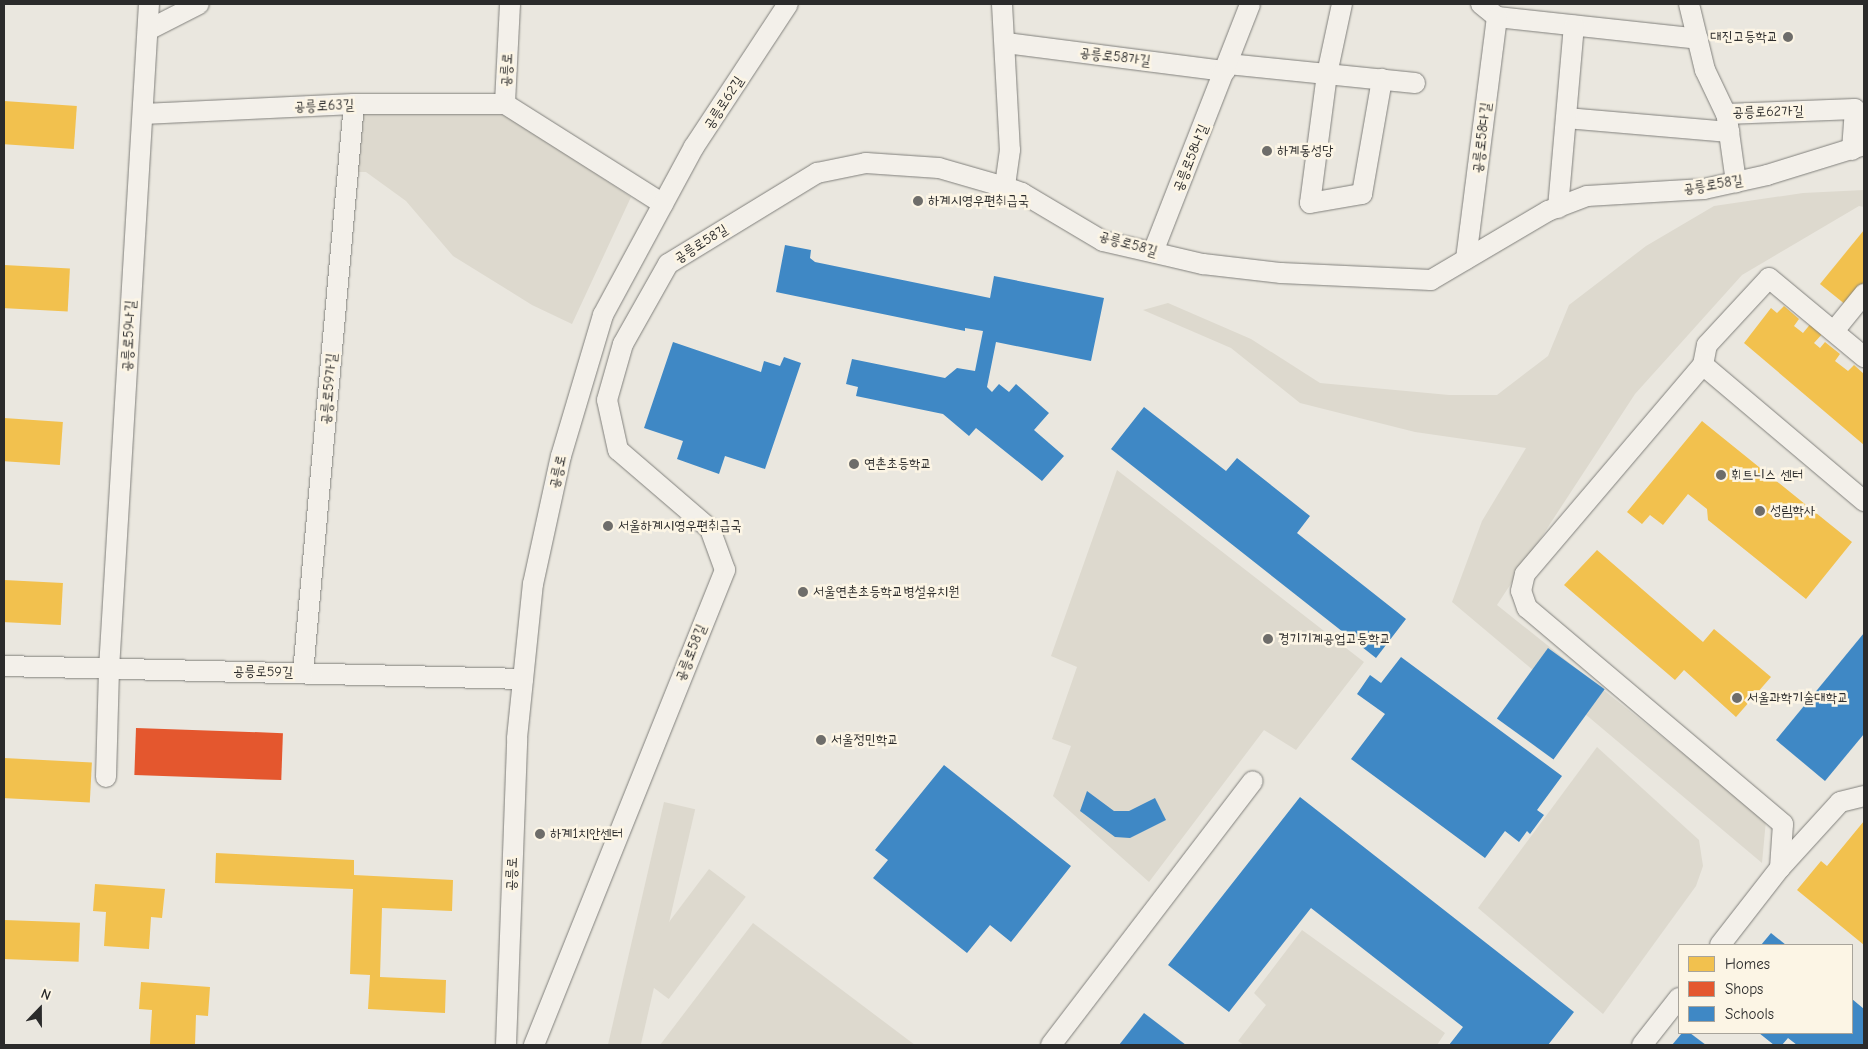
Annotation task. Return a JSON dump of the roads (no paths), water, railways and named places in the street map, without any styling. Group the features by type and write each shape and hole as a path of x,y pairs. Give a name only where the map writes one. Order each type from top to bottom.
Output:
{"street":[{"name":"공릉로59나길","path":"106,777 109,669 149,4"},
{"path":"148,30 199,4"},
{"name":"공릉로","path":"506,1045 517,738 533,584 561,456 603,315 663,204 505,104 510,4"},
{"name":"공릉로62길","path":"663,204 694,147 788,4"},
{"path":"1002,4 1006,43 1010,150 1005,187"},
{"name":"공릉로58나길","path":"1153,252 1227,67 1250,4"},
{"path":"1342,4 1327,74 1310,203 1362,194 1382,79"},
{"path":"1481,4 1497,18 1698,39"},
{"name":"공릉로62가길","path":"1690,4 1705,70 1728,123 1855,109 1858,147"},
{"name":"공릉로58다길","path":"1466,259 1497,18"},
{"path":"1558,208 1574,26"},
{"name":"공릉로58가길","path":"1006,43 1227,67"},
{"path":"1227,67 1327,74 1415,83"},
{"name":"공릉로63길","path":"143,114 354,104 505,104"},
{"name":"공릉로59가길","path":"303,673 354,104"},
{"path":"1566,118 1728,123 1736,182"},
{"name":"공릉로58길","path":"534,1045 725,570 710,529 618,450 607,400 622,344 668,264 817,173 866,163 939,168 1005,187 1022,193 1103,240 1203,264 1281,273 1431,280 1558,208 1587,196 1704,189 1736,182 1858,147"},
{"path":"1780,868 1783,824 1527,608 1521,590 1525,574 1531,566 1703,365 1707,345 1769,278 1864,357"},
{"path":"1834,331 1864,294"},
{"path":"1703,365 1864,501"},
{"name":"공릉로59길","path":"4,666 523,678"},
{"path":"1051,1045 1253,781"},
{"path":"1721,944 1780,868 1840,802 1864,796"},
{"path":"1642,1045 1678,999"}],"place":[{"name":"대진고등학교","path":"1788,37"},
{"name":"하계동성당","path":"1267,151"},
{"name":"하계시영우편취급국","path":"918,201"},
{"name":"연촌초등학교","path":"854,464"},
{"name":"휘트니스 센터","path":"1721,475"},
{"name":"성림학사","path":"1760,511"},
{"name":"서울하계시영우편취급국","path":"608,526"},
{"name":"서울연촌초등학교병설유치원","path":"803,592"},
{"name":"경기기계공업고등학교","path":"1268,639"},
{"name":"서울과학기술대학교","path":"1737,698"},
{"name":"서울정민학교","path":"821,740"},
{"name":"하계1치안센터","path":"540,834"}]}
